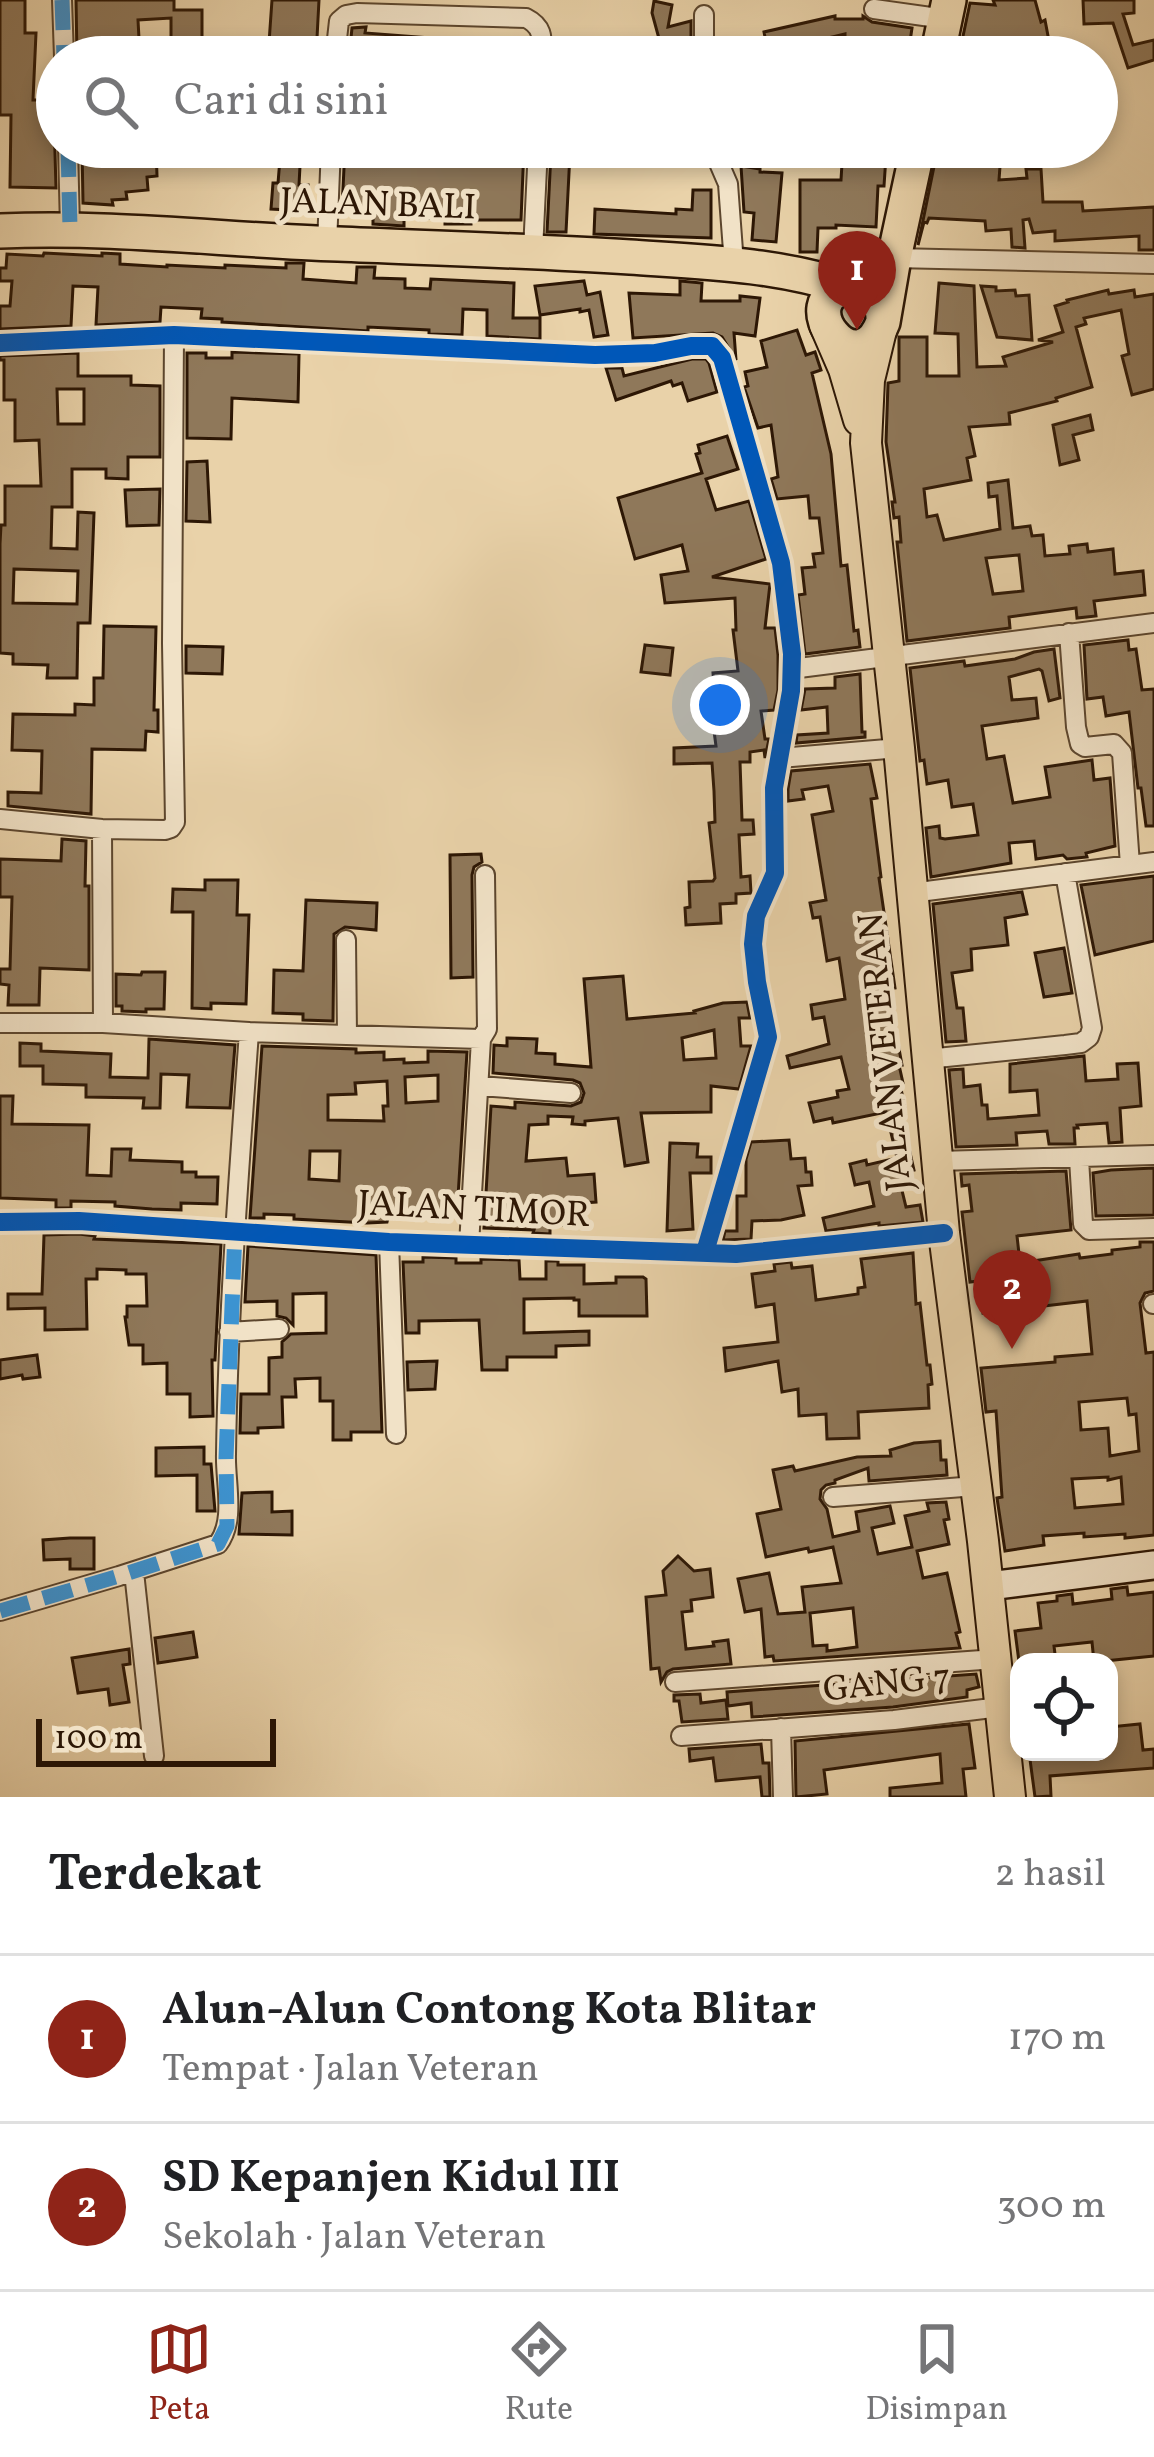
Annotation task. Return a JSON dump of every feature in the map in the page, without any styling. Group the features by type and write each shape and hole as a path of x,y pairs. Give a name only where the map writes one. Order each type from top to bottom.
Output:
{"highway":[{"path":"743,264 801,293 837,340 856,346 874,339 884,322 913,168"},
{"name":"JALAN BALI","path":"0,231 70,228 743,264 846,287"},
{"path":"825,325 830,298 894,258"},
{"path":"846,287 871,291 882,305 884,322"}],"main road":[{"name":"JALAN VETERAN","path":"884,322 872,359 866,442 944,1233 989,1586 1010,1797"},
{"name":"JALAN VETERAN","path":"825,325 866,442"},
{"path":"989,1586 1154,1565"}],"street":[{"path":"62,0 63,36"},
{"path":"874,9 947,9"},
{"path":"337,36 339,21 357,14 526,18 541,30 541,36"},
{"path":"704,15 704,36"},
{"path":"69,168 70,228"},
{"path":"327,244 330,168"},
{"path":"533,251 537,168"},
{"path":"721,168 743,264"},
{"path":"894,258 1154,264"},
{"path":"0,343 174,335 558,354 655,353 712,346 722,358 782,563 799,668 790,691 786,757 774,788 775,872 756,916 753,944 766,1046 708,1252"},
{"path":"0,819 103,829 164,830 176,822 174,335"},
{"path":"799,668 1154,623"},
{"path":"1069,633 1080,744 1114,744 1122,753 1130,865"},
{"path":"786,757 899,748"},
{"path":"103,829 103,1023"},
{"path":"911,892 1154,862"},
{"path":"927,1059 1065,1045 1090,1037 1065,873"},
{"path":"470,1245 481,1039 487,1029 485,875"},
{"path":"346,940 347,1035"},
{"path":"0,1022 481,1039"},
{"path":"0,1611 218,1544 225,1535 229,1332 249,1032"},
{"path":"481,1086 571,1093"},
{"path":"938,1161 1154,1155"},
{"path":"1079,1159 1083,1224 1089,1230 1154,1228"},
{"name":"JALAN TIMOR","path":"0,1222 79,1221 389,1242 736,1254 944,1233"},
{"path":"389,1242 396,1434"},
{"path":"229,1332 279,1329"},
{"path":"833,1498 976,1486"},
{"path":"134,1572 154,1756"},
{"path":"675,1682 996,1659"},
{"name":"GANG 7","path":"681,1736 1000,1707"},
{"path":"781,1728 783,1797"}],"building":[{"path":"0,0 25,0 25,33 36,33 36,168 55,168 56,188 10,187 11,115 0,115"},
{"path":"76,0 174,0 174,10 202,10 202,36 171,36 171,18 138,20 139,36 77,36"},
{"path":"272,0 319,0 317,36 269,36"},
{"path":"993,0 1035,0 1048,36 963,36 970,3 995,5"},
{"path":"1083,0 1134,0 1134,13 1123,14 1133,45 1154,40 1154,60 1128,68 1113,23 1084,24"},
{"path":"654,1 672,5 668,27 691,21 691,36 658,36"},
{"path":"835,16 863,16 872,22 912,28 911,36 765,36 764,32"},
{"path":"366,27 365,33 404,36 351,36 352,28"},
{"path":"82,168 157,168 157,176 147,177 148,190 126,192 127,199 112,200 113,205 83,203"},
{"path":"279,168 300,168 299,185 308,185 307,211 271,209 273,183 278,183"},
{"path":"344,168 523,168 521,220 445,224 445,219 404,217 404,226 373,224 373,209 342,208"},
{"path":"550,168 569,168 566,232 547,232"},
{"path":"741,168 782,173 776,242 752,240 754,213 744,212"},
{"path":"842,168 885,168 884,186 878,186 876,227 818,228 817,252 800,252 800,180 841,180"},
{"path":"934,168 1000,168 999,180 1027,178 1026,169 1041,169 1043,202 1082,202 1083,211 1154,207 1154,250 1139,250 1139,236 1055,241 1055,231 1033,233 1029,219 1023,220 1025,248 1012,247 1011,229 986,231 985,221 929,218 918,245"},
{"path":"693,190 711,190 711,238 594,234 595,209 676,214 676,209 692,210"},
{"path":"7,254 120,254 120,264 167,267 286,268 286,263 304,263 303,279 356,283 357,267 375,267 374,278 405,279 405,288 430,289 431,279 514,283 513,318 540,318 540,339 487,336 487,310 463,309 462,335 222,322 201,318 202,309 161,307 160,322 96,325 98,287 73,286 71,326 0,329 0,306 10,306 12,281 0,281"},
{"path":"584,281 587,295 600,292 608,335 594,337 589,310 540,315 535,286"},
{"path":"680,281 702,283 701,301 760,298 755,336 734,333 736,360 722,337 713,333 633,338 629,293 680,295"},
{"path":"939,283 974,286 977,367 1006,366 1003,357 1053,342 1038,340 1063,332 1055,306 1067,300 1108,290 1109,294 1134,290 1135,297 1154,294 1154,389 1132,395 1122,356 1129,354 1121,310 1084,318 1086,324 1076,327 1092,387 1009,413 1010,424 969,427 975,456 967,458 971,480 924,489 927,517 937,515 944,540 1000,529 997,496 989,497 988,483 1008,480 1013,528 1030,526 1032,536 1043,535 1045,556 1070,554 1069,546 1087,544 1088,552 1113,549 1115,574 1143,571 1145,595 1094,601 1096,616 1077,618 1076,608 1009,617 1010,628 907,641 897,542 901,542 899,517 894,518 886,442 888,383 899,381 899,337 927,337 927,376 959,376 958,334 935,333","holes":["1019,555 1023,591 993,594 986,558"]},
{"path":"981,286 1029,295 1032,340 997,337"},
{"path":"797,330 806,355 815,352 821,370 812,373 831,454 841,566 847,565 860,647 805,654 798,595 805,594 802,568 815,567 813,554 823,553 819,518 810,518 808,496 777,499 771,479 778,477 771,425 758,428 744,387 748,386 745,372 767,367 761,341"},
{"path":"232,352 299,354 298,402 232,398 231,439 187,438 187,353 232,358"},
{"path":"78,353 78,376 131,376 131,385 160,386 160,457 128,457 128,479 106,478 106,469 72,469 72,507 52,507 51,548 77,549 78,512 94,513 90,623 78,623 77,678 47,678 48,665 13,664 13,654 0,653 5,486 41,486 39,440 15,441 15,400 4,400 4,360 0,356","holes":["57,389 84,389 84,424 58,424","14,569 78,571 77,604 13,603"]},
{"path":"706,359 717,392 688,401 682,383 673,386 671,381 616,400 606,368 622,368 624,376"},
{"path":"1090,415 1093,430 1073,435 1079,460 1060,465 1053,425"},
{"path":"727,436 738,469 706,479 716,510 749,501 766,559 712,577 770,584 765,628 775,628 778,690 774,710 761,711 765,739 769,739 765,758 764,750 750,752 750,762 740,762 742,820 753,820 754,834 739,835 741,877 750,876 751,893 736,894 736,903 720,904 721,923 686,925 689,882 715,878 709,823 715,822 714,791 712,763 674,764 674,748 716,746 710,701 715,701 713,673 738,671 735,598 665,603 661,575 688,571 682,545 635,559 618,498 702,473 698,445"},
{"path":"207,461 210,522 186,521 187,462"},
{"path":"160,489 159,525 127,526 125,490"},
{"path":"104,626 156,627 158,732 146,731 145,750 92,749 91,814 8,806 8,792 41,793 42,751 12,750 13,714 75,715 75,704 94,705 94,678 103,678"},
{"path":"1128,640 1129,650 1136,649 1142,690 1154,689 1154,826 1146,826 1129,712 1106,716 1103,697 1087,699 1084,645"},
{"path":"645,645 673,648 670,675 641,672"},
{"path":"186,646 223,647 222,674 186,673"},
{"path":"1054,649 1060,698 1049,701 1039,669 1009,677 1012,700 1036,698 1038,718 982,726 987,759 1004,756 1013,803 1050,797 1045,767 1092,760 1094,780 1110,778 1115,846 1086,853 1087,857 1036,859 1034,841 1009,843 1011,863 931,877 926,828 939,826 940,838 945,839 978,835 973,804 952,807 948,780 927,784 910,668 964,661 965,666"},
{"path":"860,674 865,737 796,743 797,735 828,733 827,707 801,710 805,689 835,688 835,677"},
{"path":"870,764 877,798 871,799 879,878 895,988 888,989 902,1065 905,1108 900,1109 914,1170 900,1173 899,1178 906,1207 920,1205 923,1222 826,1231 823,1218 874,1206 869,1182 855,1185 850,1164 897,1158 886,1112 833,1123 832,1118 814,1122 809,1103 838,1097 837,1091 849,1089 841,1057 790,1068 787,1056 829,1044 824,1017 813,1019 811,1005 845,999 839,958 827,961 820,917 813,918 810,903 826,900 812,815 833,811 828,786 802,790 804,799 788,801 788,789 791,771"},
{"path":"62,839 86,841 89,970 40,968 39,1005 8,1005 9,985 0,984 0,969 10,969 12,897 0,897 0,859 61,861"},
{"path":"481,854 482,862 472,875 473,977 451,978 450,855"},
{"path":"1154,876 1154,941 1095,955 1081,885"},
{"path":"205,880 238,880 237,915 249,915 246,1004 192,1008 193,912 172,912 173,889 205,890"},
{"path":"1022,892 1027,914 1005,918 1008,945 971,949 972,970 952,973 957,1008 963,1008 966,1041 946,1042 933,904"},
{"path":"306,900 377,903 376,930 345,927 334,934 333,1021 273,1013 274,970 303,971"},
{"path":"1064,948 1072,993 1044,997 1035,953"},
{"path":"165,972 164,1009 122,1011 122,1006 116,1006 116,974"},
{"path":"623,976 627,1019 747,1002 750,1018 739,1018 741,1046 751,1046 739,1089 711,1086 711,1112 641,1113 648,1162 625,1166 618,1118 585,1121 585,1125 572,1124 573,1117 548,1116 548,1124 529,1125 526,1161 566,1158 568,1176 594,1174 596,1202 567,1204 568,1225 550,1226 550,1234 484,1228 491,1106 515,1108 515,1102 571,1106 581,1102 584,1093 573,1080 493,1073 494,1045 507,1046 507,1038 537,1039 536,1053 555,1054 555,1064 591,1067 584,979","holes":["714,1030 716,1058 684,1060 682,1038"]},
{"path":"149,1039 235,1045 230,1108 187,1107 189,1075 161,1074 160,1108 143,1108 144,1098 86,1097 86,1085 43,1084 43,1066 20,1066 20,1043 41,1044 41,1051 111,1054 110,1077 148,1078"},
{"path":"262,1046 384,1052 384,1060 404,1059 404,1063 428,1062 428,1051 467,1052 457,1213 367,1223 294,1219 294,1215 250,1218","holes":["438,1075 438,1101 406,1103 405,1077","387,1081 384,1121 328,1120 328,1095 356,1094 355,1083","310,1151 340,1151 339,1181 309,1179"]},
{"path":"1084,1056 1086,1081 1118,1079 1117,1064 1138,1063 1141,1106 1120,1108 1122,1142 1109,1143 1107,1123 1077,1125 1075,1144 1049,1144 1047,1131 1016,1133 1017,1145 956,1147 949,1070 963,1069 964,1087 980,1085 988,1119 1039,1115 1037,1090 1010,1092 1010,1064"},
{"path":"0,1096 13,1096 12,1124 89,1125 87,1175 111,1176 112,1149 131,1149 130,1160 182,1162 182,1172 218,1177 217,1204 181,1203 181,1210 71,1201 71,1208 56,1208 56,1200 0,1198"},
{"path":"789,1140 791,1159 805,1158 806,1172 811,1172 812,1185 798,1186 804,1215 752,1221 751,1239 723,1240 725,1231 737,1231 737,1196 746,1196 751,1142"},
{"path":"670,1143 698,1144 697,1157 711,1157 711,1173 690,1173 693,1229 667,1231"},
{"path":"1154,1168 1154,1215 1096,1216 1093,1173"},
{"path":"1066,1171 1071,1230 1017,1236 1020,1263 1112,1254 1112,1250 1140,1247 1140,1242 1154,1242 1154,1291 1145,1293 1140,1303 1146,1353 1154,1352 1154,1535 1043,1536 1044,1545 1005,1551 997,1498 1002,1497 996,1411 986,1412 981,1368 1092,1354 1087,1301 983,1313 979,1281 970,1282 962,1212 972,1211 969,1185 962,1186 961,1174","holes":["1127,1398 1129,1415 1136,1414 1139,1451 1110,1456 1108,1428 1081,1430 1079,1402","1121,1477 1123,1504 1075,1508 1072,1479"]},
{"path":"79,1234 94,1239 221,1244 212,1360 213,1416 190,1417 190,1394 167,1394 167,1363 143,1364 143,1345 129,1345 127,1306 147,1306 146,1274 97,1269 97,1279 86,1279 87,1329 45,1330 45,1308 8,1309 8,1294 42,1294 44,1235"},
{"path":"248,1246 376,1255 382,1432 351,1432 351,1440 333,1440 333,1401 320,1401 320,1378 295,1379 296,1397 282,1397 283,1427 240,1433 241,1394 269,1394 269,1358 282,1357 282,1342 291,1334 326,1333 326,1293 293,1294 293,1325 277,1316 277,1301 245,1302"},
{"path":"913,1253 916,1304 920,1303 932,1384 928,1385 929,1408 858,1412 859,1438 827,1439 826,1414 799,1416 798,1389 782,1392 778,1361 726,1371 724,1348 778,1342 774,1304 756,1307 752,1274 775,1271 774,1264 812,1266 816,1300 858,1294 858,1288 865,1287 861,1259"},
{"path":"423,1257 456,1258 456,1263 519,1260 520,1279 546,1279 546,1261 584,1265 584,1284 643,1277 647,1316 579,1316 579,1300 574,1298 524,1299 524,1333 589,1331 589,1345 556,1346 556,1357 507,1357 507,1370 482,1370 479,1320 419,1321 419,1333 406,1333 403,1262 423,1262"},
{"path":"37,1355 40,1377 0,1379 0,1360"},
{"path":"437,1361 435,1389 408,1390 407,1362"},
{"path":"940,1441 947,1475 869,1481 868,1468 826,1485 820,1499 833,1537 859,1531 856,1512 890,1506 894,1523 872,1528 878,1554 912,1547 905,1516 929,1511 927,1503 946,1502 949,1544 917,1551 923,1578 947,1573 960,1648 774,1661 773,1656 765,1657 761,1609 745,1612 738,1579 769,1573 778,1614 805,1612 802,1587 841,1583 833,1547 766,1557 757,1514 781,1509 773,1470 891,1456 890,1450","holes":["853,1608 857,1647 827,1651 827,1645 813,1646 810,1613"]},
{"path":"204,1447 204,1464 211,1464 215,1511 197,1511 197,1475 156,1476 156,1448"},
{"path":"272,1492 272,1512 292,1511 292,1535 239,1534 242,1493"},
{"path":"94,1538 94,1569 70,1569 70,1559 44,1560 43,1540"},
{"path":"678,1556 694,1571 710,1569 713,1597 691,1600 692,1611 682,1612 686,1649 728,1640 731,1664 673,1669 661,1682 659,1668 651,1669 646,1597 666,1595 663,1571"},
{"path":"1127,1587 1128,1595 1154,1592 1154,1656 1118,1660 1118,1653 1093,1653 1092,1642 1054,1646 1055,1653 1018,1653 1015,1631 1041,1628 1038,1603 1072,1594 1073,1604 1112,1599 1111,1589"},
{"path":"193,1632 197,1657 158,1663 155,1638"},
{"path":"129,1649 130,1664 123,1665 129,1702 110,1705 108,1689 78,1693 72,1658"},
{"path":"976,1674 979,1687 967,1690 967,1697 893,1707 752,1717 751,1703 728,1706 727,1692"},
{"path":"700,1694 701,1703 726,1700 728,1719 682,1722 674,1695"},
{"path":"969,1724 975,1768 963,1769 966,1797 890,1797 890,1788 942,1783 940,1754 824,1770 827,1794 796,1797 795,1741"},
{"path":"1140,1724 1143,1750 1154,1749 1154,1768 1050,1776 1051,1796 1035,1797 1030,1761 1118,1761 1118,1726"},
{"path":"761,1744 763,1763 769,1763 770,1797 762,1797 760,1777 716,1781 713,1758 690,1761 689,1749"}],"marked path":[{"path":"62,0 63,36"},
{"path":"69,168 70,228"},
{"path":"0,1611 218,1544 227,1526 235,1231"}],"cycle path":[{"path":"0,343 174,335 595,355 712,346 722,358 781,563 792,654 791,691 774,788 775,873 756,916 753,944 768,1037 705,1252"},
{"path":"0,1222 79,1221 389,1242 736,1254 944,1233"}],"place":[{"name":"Alun-Alun Contong Kota Blitar","path":"857,330"},
{"name":"SD Kepanjen Kidul III","path":"1012,1349"}]}
